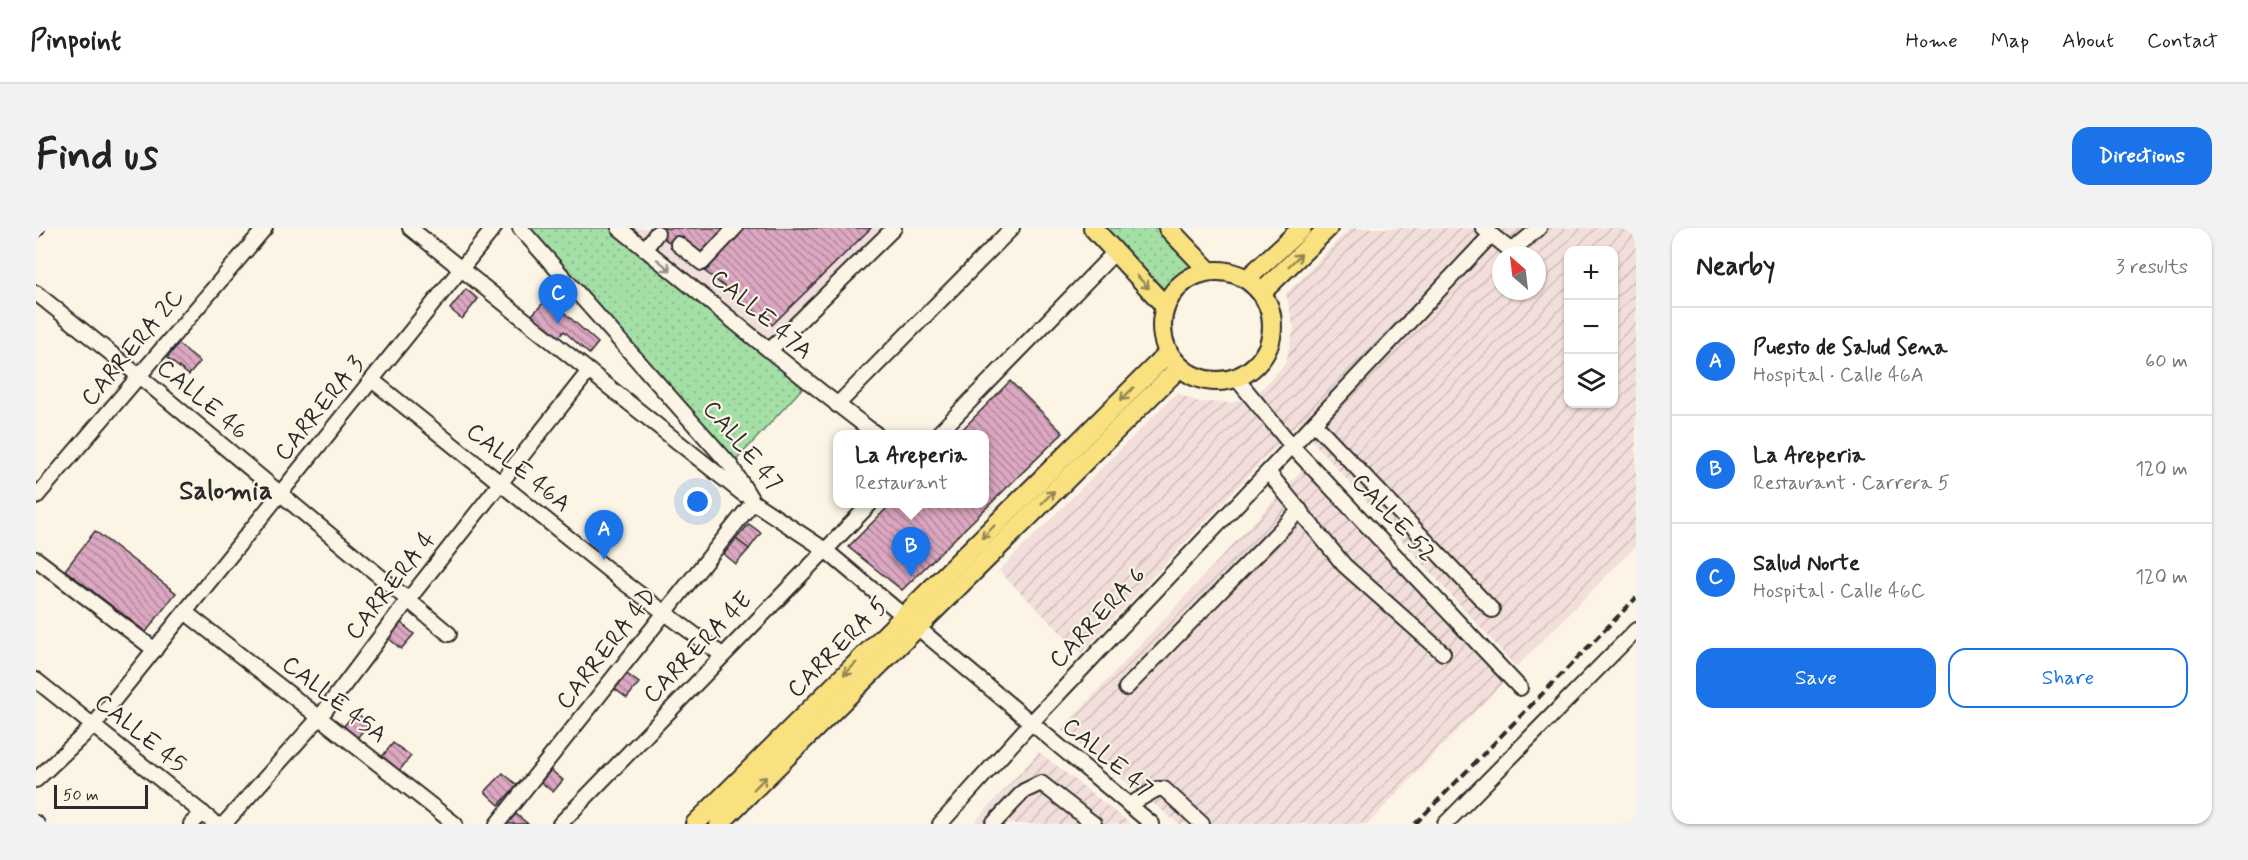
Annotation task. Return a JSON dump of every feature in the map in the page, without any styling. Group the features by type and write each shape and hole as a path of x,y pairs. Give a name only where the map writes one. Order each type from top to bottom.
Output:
{"main road":[{"path":"1093,228 1165,306"},
{"path":"1168,228 1209,271"},
{"path":"1247,279 1302,228"},
{"path":"1262,292 1328,228"},
{"path":"1209,271 1235,273 1247,279 1262,292 1271,313 1272,336 1263,357 1256,366 1236,378 1212,381 1189,374 1174,360 1162,330 1165,306 1182,283 1209,271"},
{"name":"CARRERA 5","path":"695,824 910,622 1174,360"},
{"name":"CARRERA 5","path":"719,824 910,622"}],"street":[{"name":"CARRERA 2C","path":"36,497 265,228"},
{"path":"410,228 753,502"},
{"name":"CARRERA 3","path":"36,780 93,726 494,228"},
{"name":"CALLE 47","path":"520,228 731,466 753,502 824,549 1152,824"},
{"name":"CALLE 47A","path":"619,228 770,350 807,383 870,430"},
{"path":"678,244 702,263 735,228"},
{"path":"770,350 894,228"},
{"path":"837,405 1012,228"},
{"path":"1487,232 1509,249 1516,247 1539,228"},
{"name":"CARRERA 6","path":"940,824 1030,723 1314,423 1487,232"},
{"path":"645,249 657,233"},
{"path":"943,430 1115,252"},
{"name":"CALLE 46","path":"36,293 449,634"},
{"name":"CARRERA 4","path":"224,824 320,717 408,600 589,371"},
{"name":"CALLE 52","path":"1236,378 1292,446 1520,688"},
{"name":"CALLE 46A","path":"372,380 663,612 722,655"},
{"path":"1314,423 1491,610"},
{"path":"1268,472 1344,565 1443,654"},
{"name":"CARRERA 4D","path":"496,824 753,502"},
{"name":"CARRERA 4E","path":"560,824 866,508"},
{"path":"1126,688 1300,510"},
{"path":"36,559 155,650"},
{"name":"CALLE 45A","path":"185,612 455,824"},
{"path":"1445,824 1636,630"},
{"name":"CALLE 45","path":"36,680 216,824"},
{"path":"993,824 1024,790 1041,783 1094,824"},
{"path":"1129,805 1157,789 1164,789 1202,824"},
{"path":"191,824 203,813"}],"shaded area":[{"path":"619,228 894,228 770,350"},
{"path":"1350,228 1636,228 1636,546 1516,667 1297,424 1081,653 999,571 1177,393 1199,402 1232,403 1260,391 1285,364 1294,329 1286,294"},
{"path":"1302,470 1503,682 1368,824 1179,824 1061,730"},
{"path":"1039,752 1131,824 973,824"}],"green space":[{"path":"520,228 619,228 807,383 731,466"},
{"path":"1093,228 1168,228 1209,271 1183,284 1165,306"}],"building":[{"path":"651,228 871,228 772,325"},
{"path":"466,289 478,299 462,319 450,309"},
{"path":"548,298 598,343 589,354 564,331 557,339 531,316"},
{"path":"178,344 200,362 189,375 167,358"},
{"path":"1010,381 1063,433 989,505 989,430 962,430"},
{"path":"887,508 986,508 902,590 848,547"},
{"path":"749,524 761,533 749,549 736,539"},
{"path":"95,531 176,593 146,632 65,570"},
{"path":"736,539 749,549 736,564 724,554"},
{"path":"400,622 414,634 401,649 387,637"},
{"path":"627,674 639,683 627,698 615,689"},
{"path":"356,712 369,724 356,739 343,727"},
{"path":"393,743 411,756 399,771 381,758"},
{"path":"551,770 563,780 553,792 541,782"},
{"path":"503,773 517,785 499,805 485,792"},
{"path":"516,814 528,824 507,824"}],"railway":[{"path":"1415,824 1636,598"}],"place":[{"name":"Salud Norte","path":"558,324"},
{"name":"Puesto de Salud Sena","path":"604,560"},
{"name":"La Areperia","path":"911,577"}],"district":[{"name":"Salomia","path":"226,492"}]}
